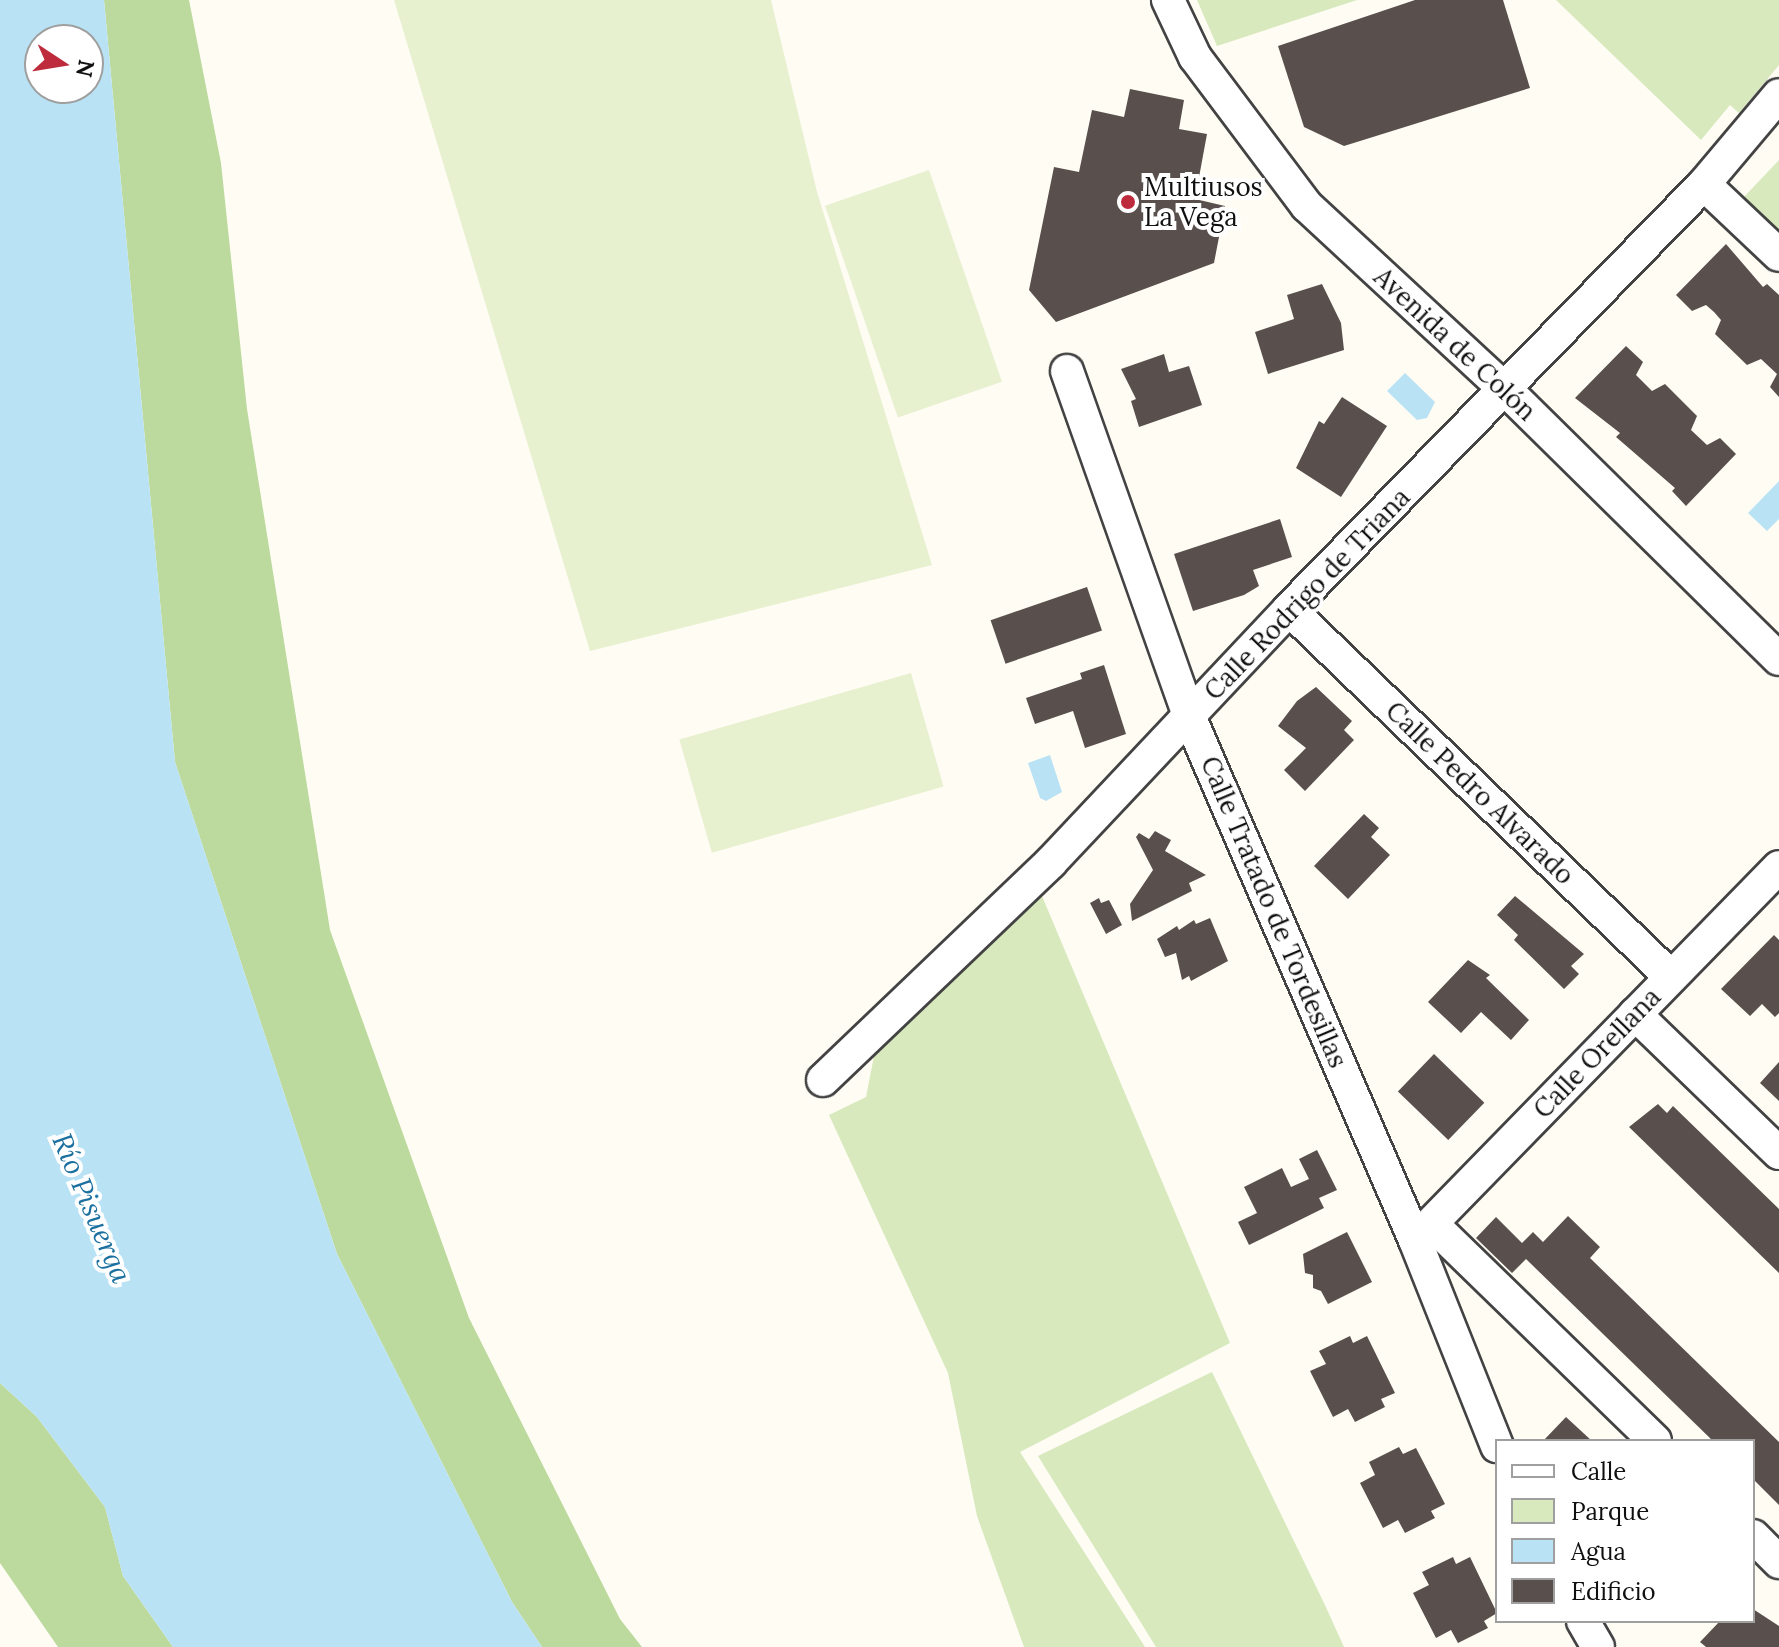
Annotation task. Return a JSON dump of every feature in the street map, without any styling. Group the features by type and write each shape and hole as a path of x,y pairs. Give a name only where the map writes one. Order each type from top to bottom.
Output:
{"street":[{"name":"Avenida de Colón","path":"1168,0 1195,57 1307,206 1506,390 1779,659"},
{"name":"Calle Rodrigo de Triana","path":"823,1080 1051,862 1289,609 1704,184 1779,95"},
{"path":"1704,184 1779,255"},
{"name":"Calle Tratado de Tordesillas","path":"1067,371 1189,716 1424,1232 1495,1440"},
{"name":"Calle Pedro Alvarado","path":"1289,609 1671,977"},
{"name":"Calle Orellana","path":"1424,1232 1779,867"},
{"path":"1635,1014 1779,1153"},
{"path":"1424,1232 1653,1439"},
{"path":"1755,1538 1779,1562"},
{"path":"1584,1623 1598,1647"}],"green space":[{"path":"104,0 189,0 221,163 247,409 330,930 469,1318 620,1619 642,1647 542,1647 512,1602 337,1254 175,762"},
{"path":"394,0 771,0 817,192 932,565 590,651"},
{"path":"1197,0 1357,0 1217,46"},
{"path":"1556,0 1779,0 1779,65 1739,113 1730,105 1701,140"},
{"path":"1779,160 1779,233 1743,198"},
{"path":"929,170 1002,382 898,418 825,206"},
{"path":"911,673 944,786 712,853 679,739"},
{"path":"1042,896 1230,1343 1020,1452 1145,1647 1024,1647 977,1516 948,1373 829,1115 866,1097 874,1056 1004,923"},
{"path":"1212,1372 1344,1647 1156,1647 1038,1456"},
{"path":"0,1383 37,1417 105,1507 123,1576 173,1647 58,1647 0,1563"}],"water":[{"name":"Río Pisuerga","path":"0,0 104,0 175,762 337,1254 512,1602 542,1647 173,1647 123,1576 105,1507 37,1417 0,1383"},
{"path":"1405,373 1435,402 1427,418 1417,420 1387,391"},
{"path":"1779,481 1779,519 1767,531 1748,513"},
{"path":"1050,755 1062,792 1046,801 1040,798 1028,763"}],"building":[{"path":"1415,0 1503,0 1530,88 1344,146 1304,127 1278,46"},
{"name":"Multiusos La Vega","path":"1130,89 1184,100 1179,129 1207,134 1195,199 1225,206 1214,263 1056,322 1029,290 1054,167 1079,172 1092,110 1124,117"},
{"path":"1726,244 1763,287 1767,284 1779,295 1779,397 1770,387 1777,374 1761,359 1747,365 1715,334 1721,320 1714,312 1706,305 1692,311 1676,295"},
{"path":"1322,284 1341,323 1344,350 1268,374 1255,332 1294,319 1287,295"},
{"path":"1626,346 1643,362 1636,375 1652,391 1665,384 1697,416 1691,430 1707,445 1720,438 1736,454 1686,506 1672,491 1675,488 1616,437 1620,433 1575,398"},
{"path":"1164,354 1169,372 1189,366 1202,405 1139,427 1131,401 1136,399 1121,369"},
{"path":"1342,397 1387,426 1341,497 1296,468 1319,421 1324,424"},
{"path":"1280,519 1292,557 1253,570 1259,586 1244,595 1193,611 1174,554"},
{"path":"1087,587 1102,630 1006,664 991,620"},
{"path":"1104,665 1126,734 1085,748 1073,711 1035,724 1026,698 1082,679 1080,673"},
{"path":"1316,687 1352,721 1344,730 1354,740 1305,791 1284,770 1306,748 1278,726 1297,701"},
{"path":"1364,814 1379,828 1371,837 1390,855 1348,899 1314,866"},
{"path":"1155,831 1171,840 1165,851 1206,875 1189,883 1192,891 1132,921 1130,904 1153,870 1136,837 1139,833 1149,839"},
{"path":"1515,896 1584,954 1571,966 1579,974 1564,989 1514,940 1518,935 1497,915"},
{"path":"1099,898 1101,903 1109,900 1122,925 1106,934 1090,903"},
{"path":"1210,918 1228,961 1191,981 1189,976 1182,980 1176,953 1165,957 1157,939 1177,926 1179,930 1194,920 1196,924"},
{"path":"1774,935 1779,940 1779,1013 1775,1017 1762,1004 1750,1016 1721,989"},
{"path":"1468,960 1490,975 1486,978 1529,1020 1511,1040 1481,1012 1461,1033 1428,1002"},
{"path":"1434,1054 1484,1103 1448,1140 1398,1091"},
{"path":"1779,1062 1779,1101 1760,1083"},
{"path":"1658,1104 1667,1113 1673,1106 1779,1209 1779,1273 1629,1127"},
{"path":"1317,1150 1337,1190 1319,1198 1324,1208 1249,1245 1238,1222 1257,1213 1244,1187 1282,1168 1291,1187 1309,1179 1299,1159"},
{"path":"1568,1216 1600,1247 1590,1258 1779,1442 1779,1505 1755,1481 1755,1439 1711,1439 1526,1259 1512,1273 1476,1238 1496,1217 1522,1243 1533,1232 1543,1242"},
{"path":"1347,1232 1372,1282 1328,1304 1321,1291 1313,1288 1313,1275 1305,1273 1303,1254"},
{"path":"1350,1336 1353,1343 1367,1336 1395,1393 1381,1399 1385,1407 1355,1422 1348,1409 1333,1417 1310,1371 1326,1364 1319,1351"},
{"path":"1566,1417 1590,1439 1545,1439"},
{"path":"1399,1447 1403,1454 1416,1448 1445,1504 1431,1511 1435,1518 1405,1533 1398,1520 1383,1528 1360,1483 1375,1475 1369,1462"},
{"path":"1453,1557 1456,1564 1470,1557 1495,1609 1495,1614 1484,1621 1488,1628 1458,1643 1451,1630 1436,1638 1413,1593 1429,1585 1422,1572"},
{"path":"1755,1610 1779,1626 1779,1647 1706,1647 1700,1642 1718,1623 1755,1623"}],"place":[{"name":"Multiusos La Vega","path":"1128,202"}]}
